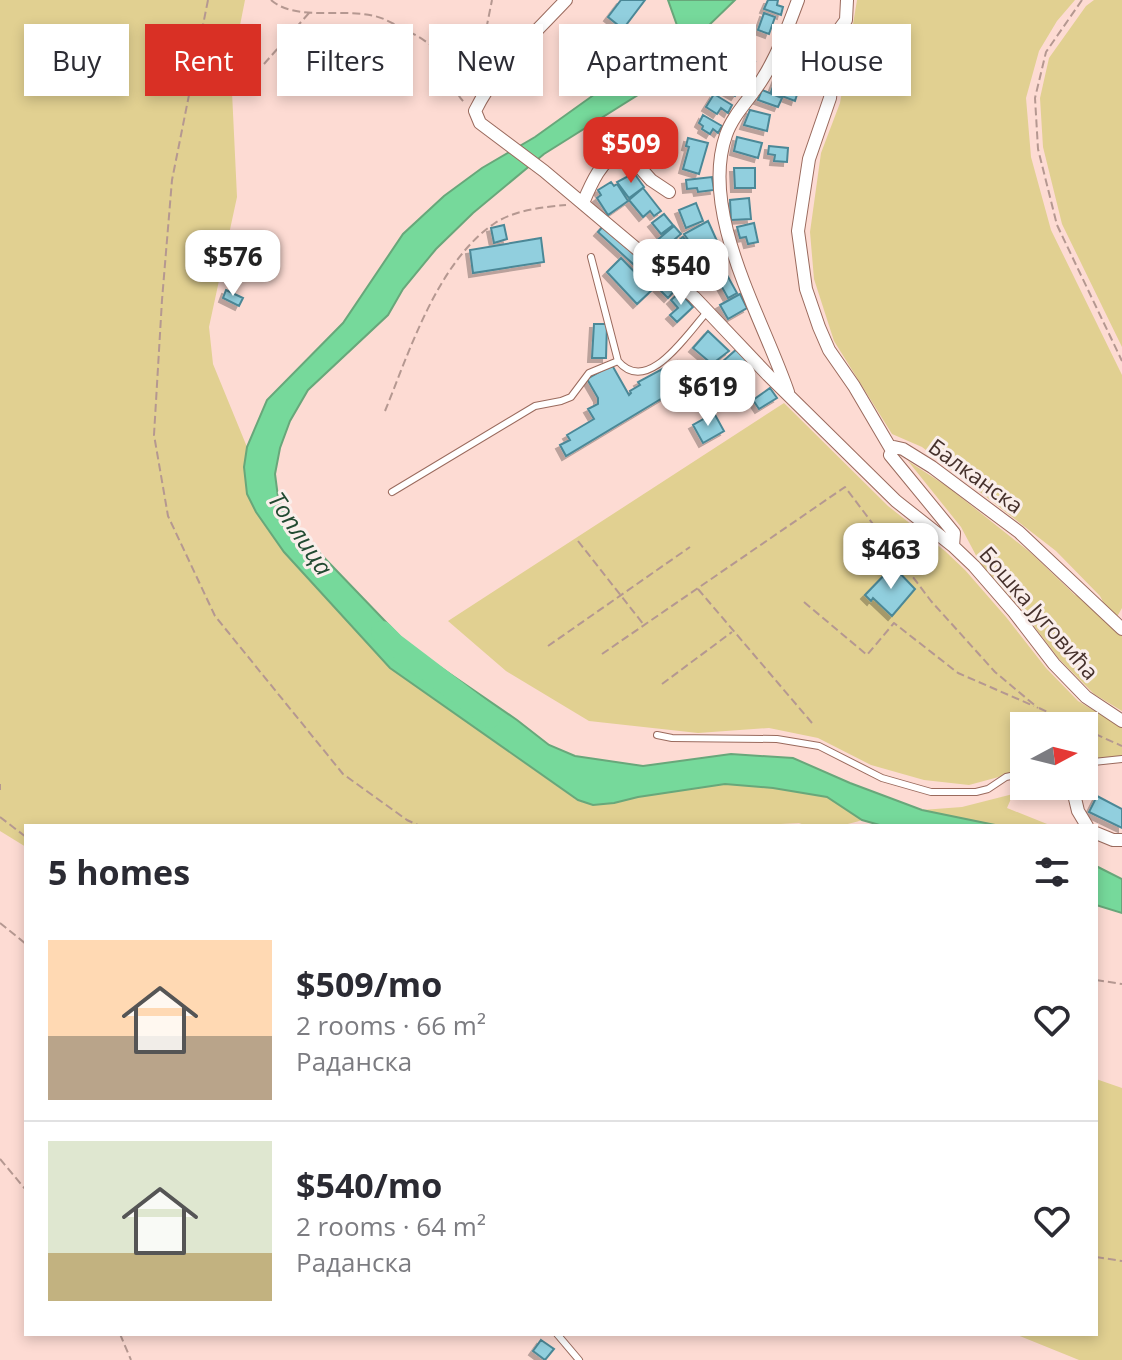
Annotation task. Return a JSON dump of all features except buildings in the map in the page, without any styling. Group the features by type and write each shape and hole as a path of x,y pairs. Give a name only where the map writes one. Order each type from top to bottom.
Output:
{"street":[{"path":"478,106 502,69 566,0"},
{"path":"789,395 729,239 718,190 718,166 727,132 764,77 783,40 798,0"},
{"path":"847,0 846,20 838,31 830,98 809,159 798,231 806,289 819,327 829,350 891,449"},
{"name":"Бошка Југовића","path":"478,106 480,123 544,171 708,311 896,501 953,546 1086,697 1122,721"},
{"path":"581,202 608,159 621,151 627,153 651,180 669,192"},
{"name":"Балканска","path":"953,546 954,533 906,478 890,455 891,449 896,446 911,453 1019,532 1122,629"},
{"path":"1075,800 1086,824"},
{"path":"1098,834 1122,840"}],"lane":[{"path":"591,257 618,361 634,373 654,368 708,311"},
{"path":"392,492 535,406 571,397 589,373 618,361"},
{"path":"657,735 672,738 777,739 819,746 882,778 931,792 976,792 1010,776"},
{"path":"1098,762 1122,759"},
{"path":"559,1336 579,1360"}],"path":[{"path":"208,0 172,180 162,300 154,435 168,516 215,616 343,774 416,824"},
{"path":"271,0 279,8 310,12 341,11 382,18 442,55 456,94 478,106 481,55 492,0"},
{"path":"1082,0 1046,52 1035,98 1038,149 1057,225 1122,361"},
{"path":"264,64 310,12"},
{"path":"385,411 436,294 476,240 508,217 546,206 581,202"},
{"path":"602,654 845,487 931,601 995,672 1038,708"},
{"path":"578,541 644,626"},
{"path":"548,646 690,547"},
{"path":"698,588 812,723"},
{"path":"804,602 867,655 894,623 958,673 1047,712"},
{"path":"662,684 734,631"},
{"path":"1098,735 1122,746"},
{"path":"0,784 0,790"},
{"path":"0,817 24,835"},
{"path":"0,923 24,942"},
{"path":"1098,980 1122,984"},
{"path":"0,1159 24,1188"},
{"path":"1098,1257 1122,1261"},
{"path":"121,1336 131,1360"}],"shaded area":[{"path":"0,0 245,0 240,24 145,24 145,96 232,96 237,197 209,327 213,364 247,447 244,467 256,512 284,552 390,668 578,801 593,805 614,803 725,784 827,797 862,820 847,824 24,824 24,846 0,831"},
{"path":"857,0 1075,0 1057,21 1039,51 1026,98 1031,157 1051,230 1122,375 1122,608 1114,622 1122,631 1122,711 1094,694 1059,659 1021,609 980,563 961,527 908,461 948,487 1031,553 1075,595 1090,600 1112,619 1100,596 1056,551 922,447 892,434 834,341 814,279 810,232 821,153 841,96 911,96 911,24 853,24"},
{"path":"1094,0 1122,0 1122,347 1062,224 1043,147 1040,98 1049,58 1086,6"},
{"path":"784,403 888,506 965,570 1046,668 1078,701 1097,712 1010,712 1010,774 969,785 924,780 871,765 818,738 769,728 698,733 589,721 506,671 448,621"},
{"path":"1098,713 1122,727 1122,757 1098,759"},
{"path":"1010,795 1007,808 1047,824 990,824 922,810 962,807"},
{"path":"1098,1080 1122,1088 1122,1360 1079,1360 1020,1336 1098,1336"}],"water":[{"path":"668,0 735,0 710,24 677,24"},
{"path":"592,96 636,96 544,154 473,213 436,249 403,289 388,315 308,390 290,421 275,474 278,497 287,516 408,645 549,745 575,756 643,766 731,754 793,758 922,810 990,824 876,824 862,820 827,797 725,784 614,803 593,805 578,800 390,668 284,552 256,512 247,494 244,467 247,447 267,400 343,323 403,234 444,196 482,168 535,137","holes":["405,651 477,701 471,702 429,679 403,655"]},
{"path":"1098,867 1122,879 1122,913 1098,906"}],"waterway":[{"name":"Топлица","path":"382,632 490,717"}]}
